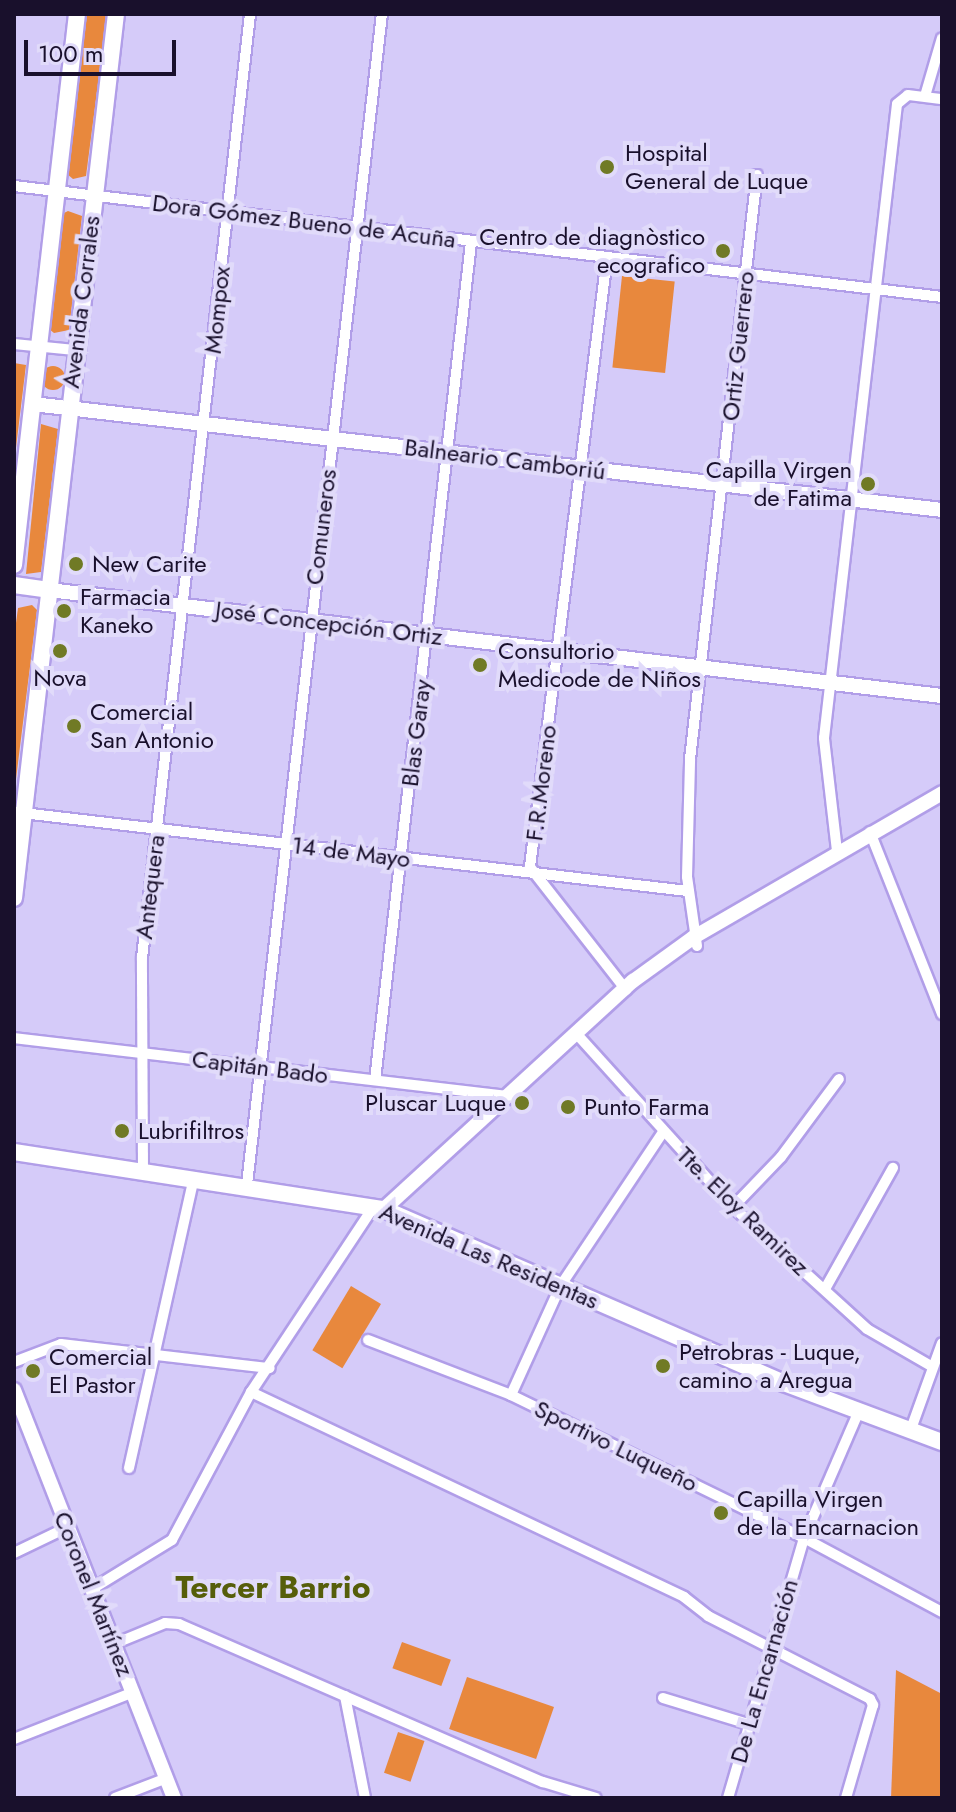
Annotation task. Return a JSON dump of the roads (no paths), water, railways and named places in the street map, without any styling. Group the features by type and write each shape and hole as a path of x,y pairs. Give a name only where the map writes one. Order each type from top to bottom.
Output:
{"main road":[{"name":"Avenida Corrales","path":"14,565 77,14"},
{"name":"Avenida Corrales","path":"14,898 19,813 49,590 116,14"},
{"path":"14,585 49,590"},
{"name":"Avenida Las Residentas","path":"14,1152 247,1184 379,1207 859,1411 942,1442"}],"street":[{"name":"Mompox","path":"184,606 250,14"},
{"name":"Comuneros","path":"247,1184 354,227 382,14"},
{"path":"925,96 942,38"},
{"path":"837,851 824,756 830,683 879,290 897,104 905,95 942,99"},
{"name":"Ortiz Guerrero","path":"695,942 688,891 690,759 757,175"},
{"name":"Dora Gómez Bueno de Acuña","path":"14,186 942,297"},
{"name":"Blas Garay","path":"375,1080 471,242"},
{"name":"F.R.Moreno","path":"607,258 533,873 627,989"},
{"path":"14,344 75,350"},
{"name":"Balneario Camboriú","path":"33,404 942,510"},
{"name":"José Concepción Ortiz","path":"49,590 942,696"},
{"name":"Antequera","path":"143,1169 142,958 184,606"},
{"path":"695,942 942,793"},
{"path":"92,1589 172,1540 251,1392 379,1207 627,989 638,988 695,942 837,851 942,804"},
{"name":"14 de Mayo","path":"19,813 688,891"},
{"path":"872,837 942,1014"},
{"name":"Tte. Eloy Ramirez","path":"575,1032 733,1207 883,1341 931,1366"},
{"name":"Capitán Bado","path":"14,1038 505,1096"},
{"path":"733,1207 781,1157 839,1079"},
{"path":"511,1395 561,1285 663,1132"},
{"path":"825,1289 893,1168"},
{"path":"129,1468 194,1177"},
{"name":"Sportivo Luqueño","path":"368,1340 511,1395 804,1538 942,1612"},
{"path":"911,1429 931,1366 942,1343"},
{"path":"14,1362 61,1344 270,1368"},
{"name":"Coronel Martínez","path":"14,1390 174,1798"},
{"path":"251,1392 684,1597 768,1648 872,1701 846,1798"},
{"name":"De La Encarnación","path":"728,1798 768,1648 804,1538 859,1411"},
{"path":"14,1553 68,1527"},
{"path":"114,1644 165,1623 179,1624 543,1782 596,1798"},
{"path":"14,1739 134,1692"},
{"path":"345,1696 365,1798"},
{"path":"663,1698 748,1724"},
{"path":"115,1798 167,1778"}],"place":[{"name":"Hospital General de Luque","path":"607,167"},
{"name":"Centro de diagnòstico ecografico","path":"723,251"},
{"name":"Capilla Virgen de Fatima","path":"868,484"},
{"name":"New Carite","path":"76,564"},
{"name":"Farmacia Kaneko","path":"64,611"},
{"name":"Nova","path":"60,651"},
{"name":"Consultorio Medicode de Niños","path":"480,665"},
{"name":"Comercial San Antonio","path":"74,726"},
{"name":"Pluscar Luque","path":"522,1103"},
{"name":"Punto Farma","path":"568,1107"},
{"name":"Lubrifiltros","path":"122,1131"},
{"name":"Petrobras - Luque, camino a Aregua","path":"663,1366"},
{"name":"Comercial El Pastor","path":"33,1371"},
{"name":"Capilla Virgen de la Encarnacion","path":"721,1513"}],"district":[{"name":"Tercer Barrio","path":"273,1587"}]}
